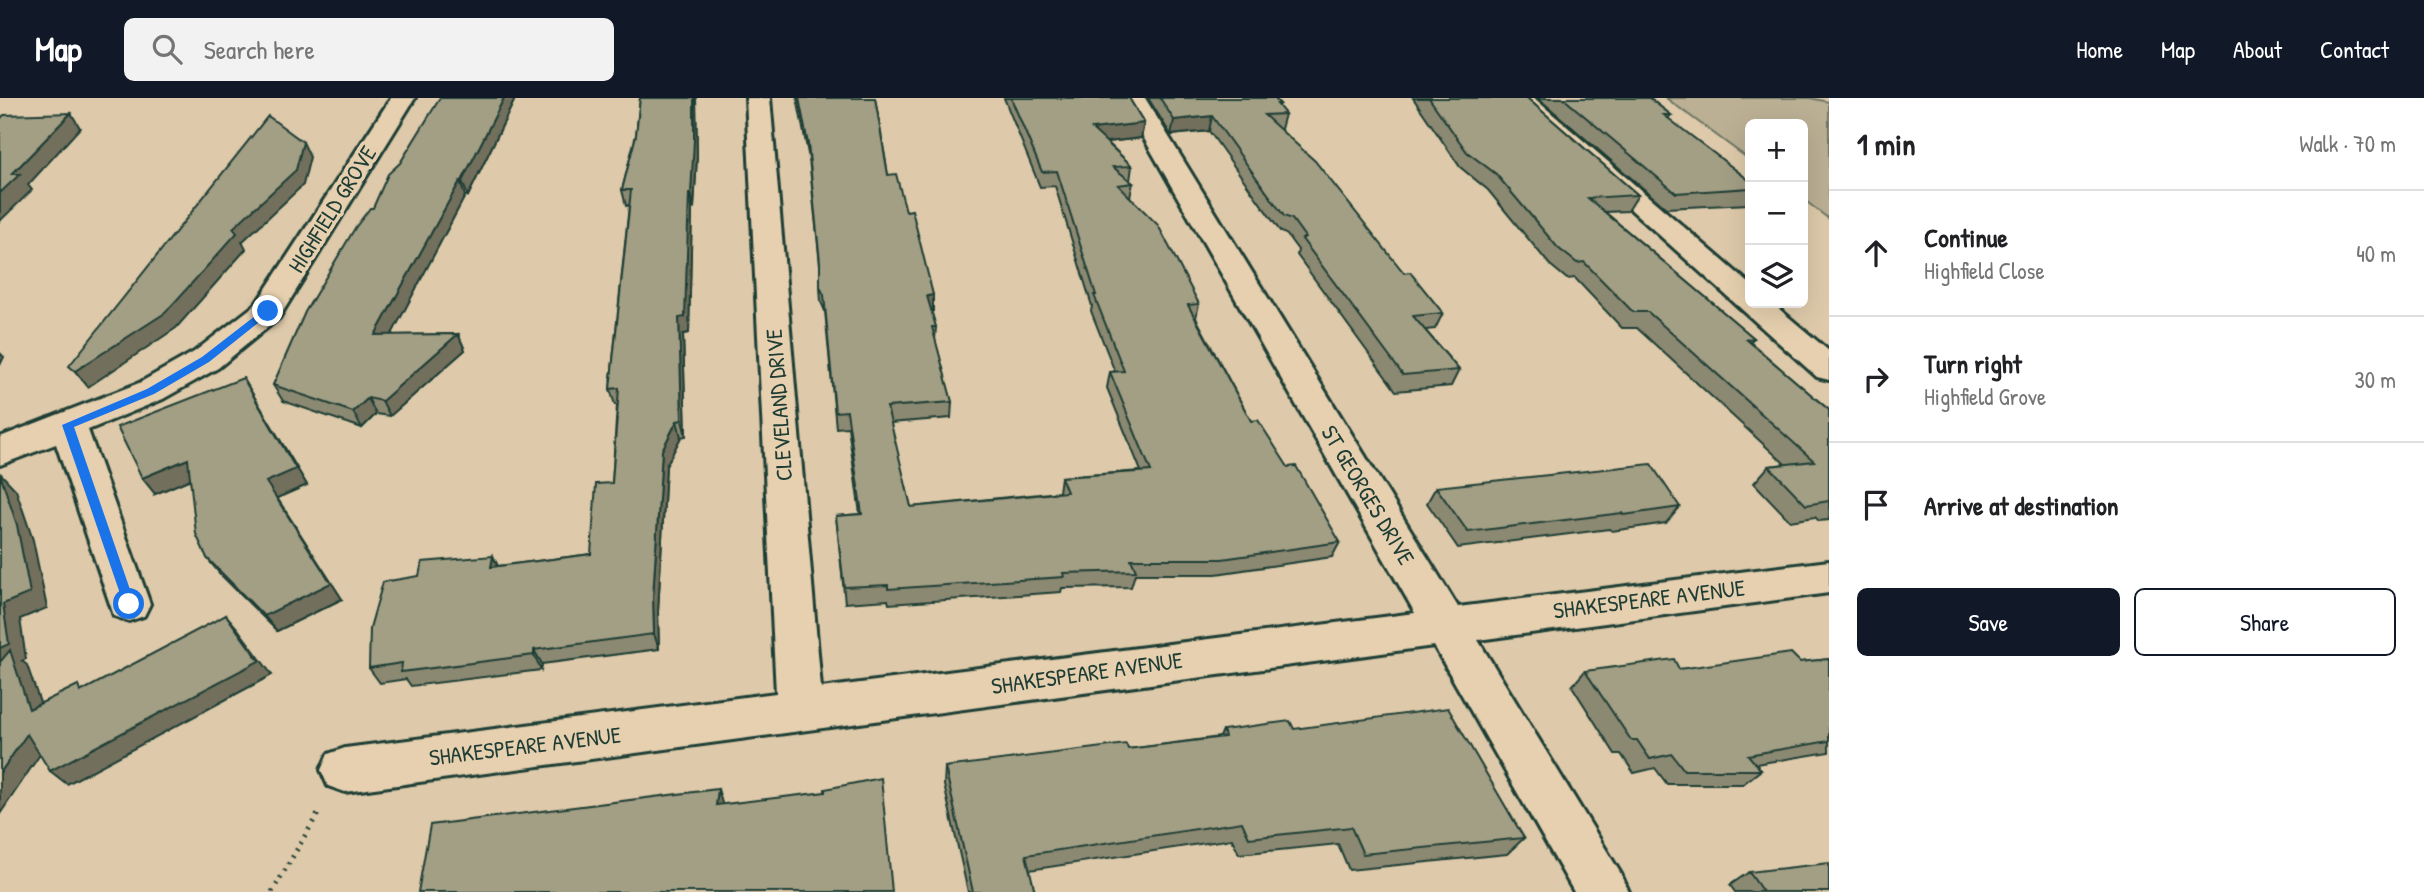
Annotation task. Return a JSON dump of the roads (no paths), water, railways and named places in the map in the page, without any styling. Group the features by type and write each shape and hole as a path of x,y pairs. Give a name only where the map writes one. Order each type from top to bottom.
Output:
{"street":[{"name":"HIGHFIELD GROVE","path":"0,452 150,391 206,360 268,311 403,98"},
{"name":"CLEVELAND DRIVE","path":"758,98 800,711"},
{"name":"ST GEORGES DRIVE","path":"1133,98 1603,892"},
{"path":"1519,98 1745,297"},
{"path":"1758,308 1829,369"},
{"path":"68,425 129,604"},
{"name":"SHAKESPEARE AVENUE","path":"345,769 1829,577"}]}
